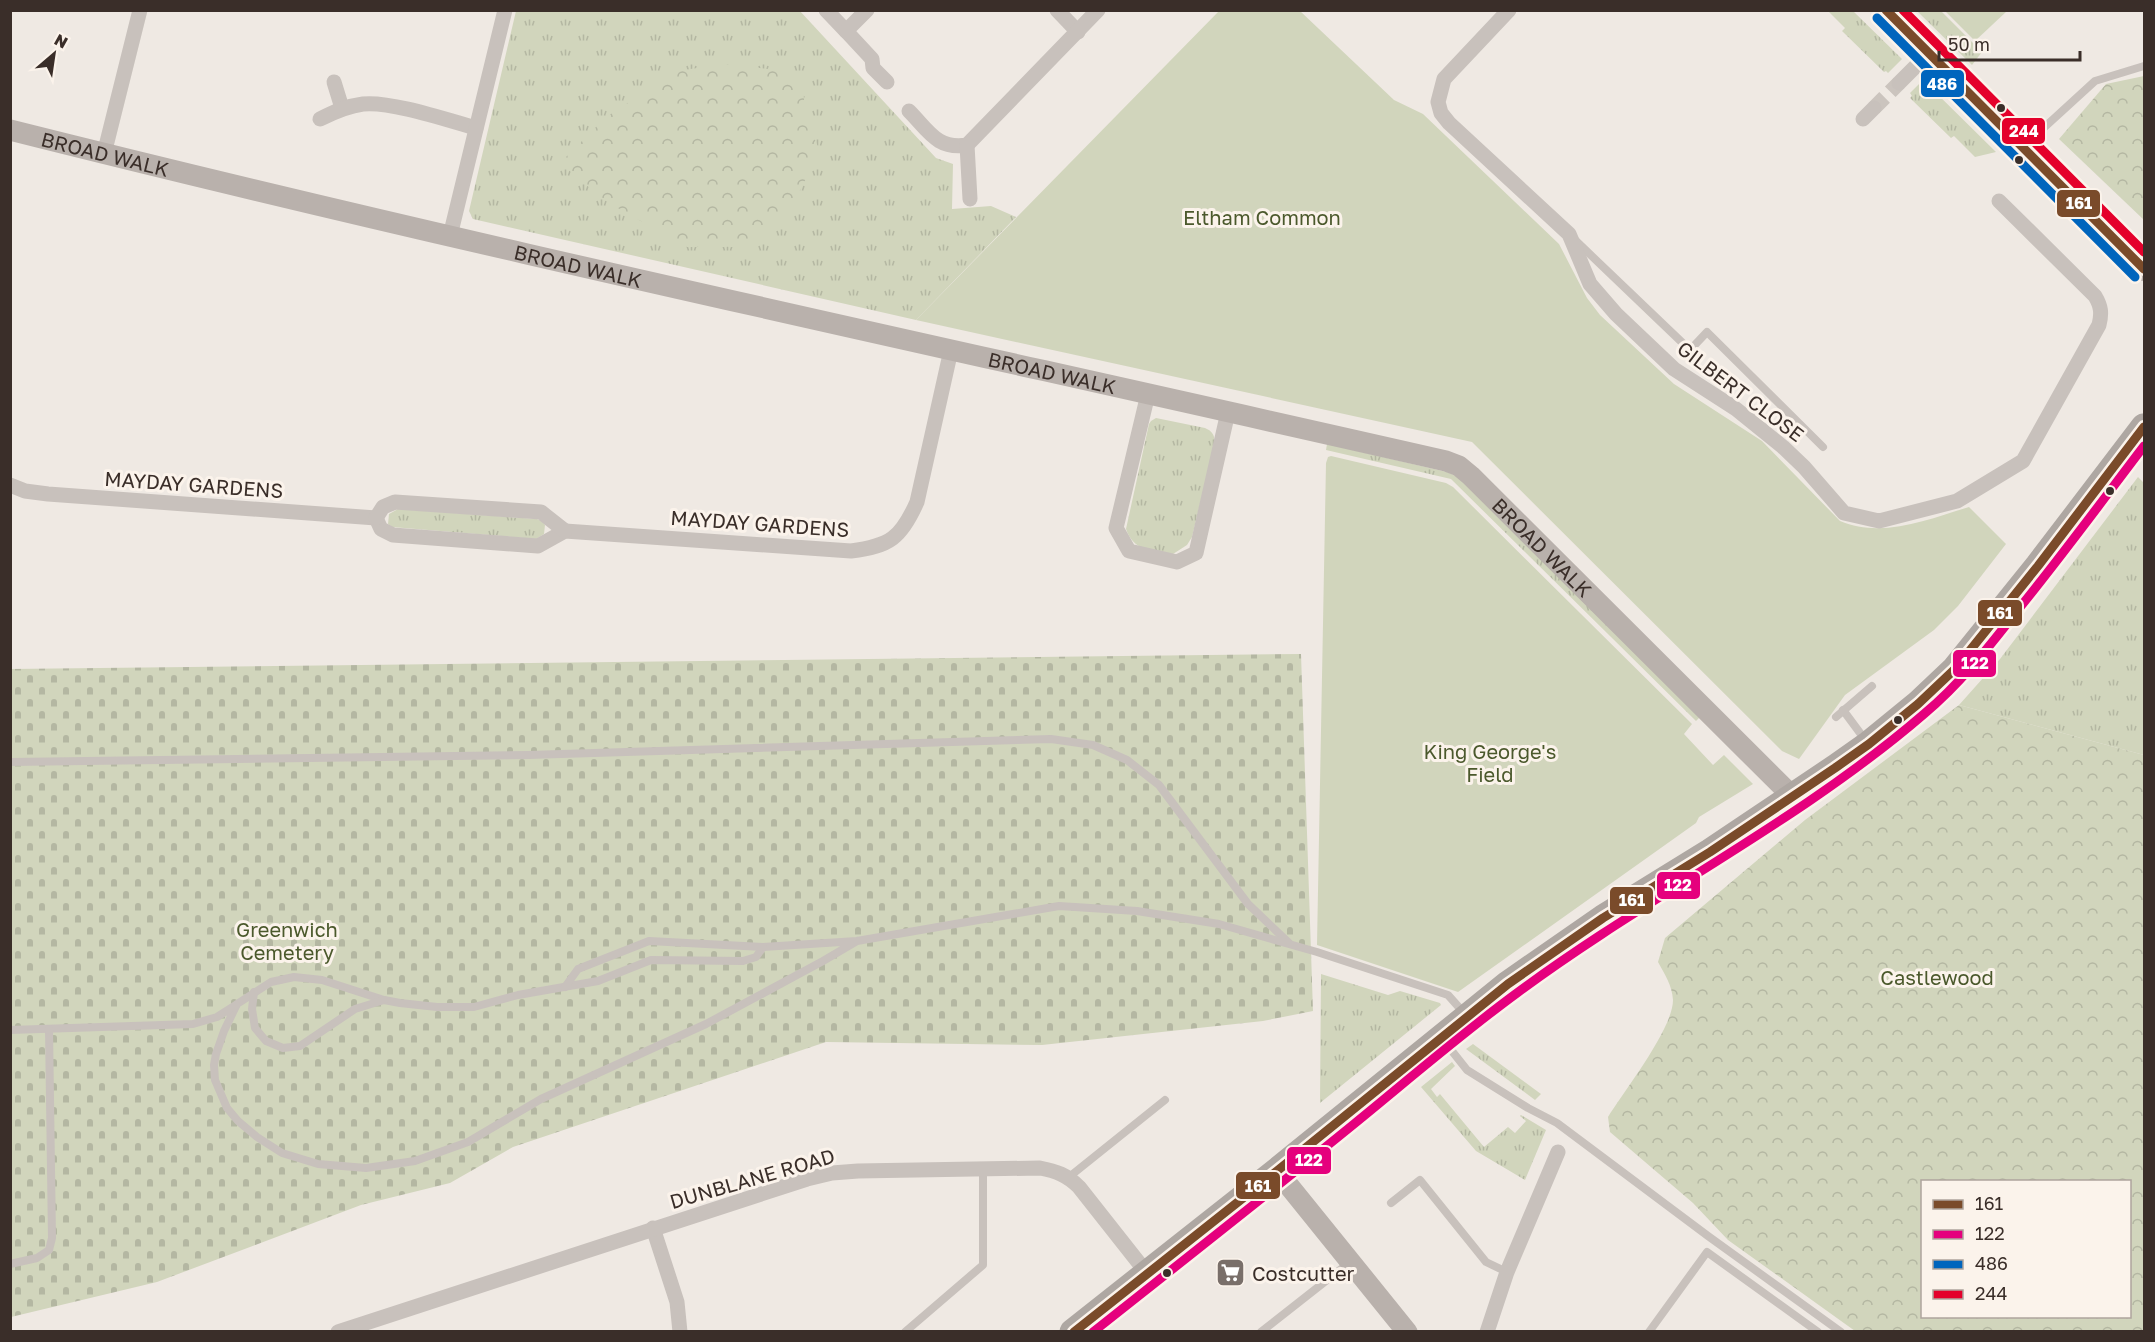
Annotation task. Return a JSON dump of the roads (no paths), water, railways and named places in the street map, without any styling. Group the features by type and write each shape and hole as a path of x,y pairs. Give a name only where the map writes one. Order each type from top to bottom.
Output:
{"highway":[{"path":"1073,1332 1146,1272 1277,1171 1467,1016 1604,918 1793,797 1869,744 1918,704 1955,669 2143,433"}],"main road":[{"path":"1886,10 2145,269"}],"street":[{"path":"104,154 140,10"},
{"path":"450,236 505,10"},
{"path":"826,10 872,59 873,68 887,82"},
{"path":"846,31 867,10"},
{"path":"1057,10 1078,32"},
{"path":"909,111 940,143 955,147 967,145 1098,10"},
{"name":"GILBERT CLOSE","path":"1509,10 1444,79 1439,90 1438,102 1441,113 1569,234 1590,284 1616,314 1674,369 1736,409 1784,447 1845,513 1879,521 1958,501 2024,460 2099,325 2100,305 2095,296 1999,201"},
{"path":"1899,83 1929,53"},
{"path":"334,82 342,108"},
{"path":"320,119 342,108 379,103 476,128"},
{"name":"BROAD WALK","path":"10,130 450,236 1436,458 1459,466 1472,476 1793,797"},
{"path":"967,145 969,199"},
{"name":"MAYDAY GARDENS","path":"566,531 851,551 877,548 902,530 917,502 951,350"},
{"path":"1148,394 1116,528 1129,551 1177,562 1196,553 1228,412"},
{"name":"MAYDAY GARDENS","path":"10,485 25,491 58,495 376,518"},
{"path":"395,502 541,512 566,531 538,546 393,535 381,529 376,518 382,507 395,502"},
{"path":"1487,1332 1507,1272 1558,1152"},
{"name":"DUNBLANE ROAD","path":"338,1332 653,1228 832,1173 1040,1168 1054,1170 1069,1177"},
{"path":"1277,1171 1407,1332"},
{"path":"1069,1177 1146,1272"},
{"path":"653,1228 677,1302 680,1332"}],"lane":[{"path":"2022,147 2095,81 2145,66"},
{"name":"GILBERT CLOSE","path":"1569,234 1690,350 1707,332 1823,447"},
{"path":"1836,717 1872,686"},
{"path":"1844,710 1869,744"},
{"path":"10,762 529,755 1051,739 1093,745 1127,760 1159,785 1248,904 1291,945"},
{"path":"565,987 578,969 649,941 763,946 857,941 1059,906 1137,911 1219,924 1448,995 1467,1016"},
{"path":"237,1004 224,1031 214,1065 214,1080 227,1108 257,1137 282,1153 318,1164 366,1168 415,1161 468,1142 541,1099 706,1024 857,941"},
{"path":"10,1030 193,1024 217,1017 271,982 294,977 322,980 384,1000 437,1007 474,1007 518,994 598,981 651,960 743,962 756,957 763,946"},
{"path":"254,992 252,1009 255,1028 266,1041 284,1048 300,1046 355,1009 384,1000"},
{"path":"10,1264 37,1258 49,1250 52,1238 50,1029"},
{"path":"1441,1037 1467,1070 1557,1123 1841,1332"},
{"path":"1069,1177 1165,1100"},
{"path":"905,1332 982,1265 983,1169"},
{"path":"1391,1203 1420,1180 1486,1262 1507,1272"},
{"path":"1649,1332 1707,1252 1818,1332"},
{"path":"1261,1332 1351,1262"}],"tunnel":[{"path":"1874,108 1899,83"}],"place":[{"name":"Costcutter","path":"1231,1273"}],"park label":[{"name":"Eltham Common","path":"1262,217"},
{"name":"King George's Field","path":"1490,762"},
{"name":"Greenwich Cemetery","path":"287,940"},
{"name":"Castlewood","path":"1937,977"}]}
